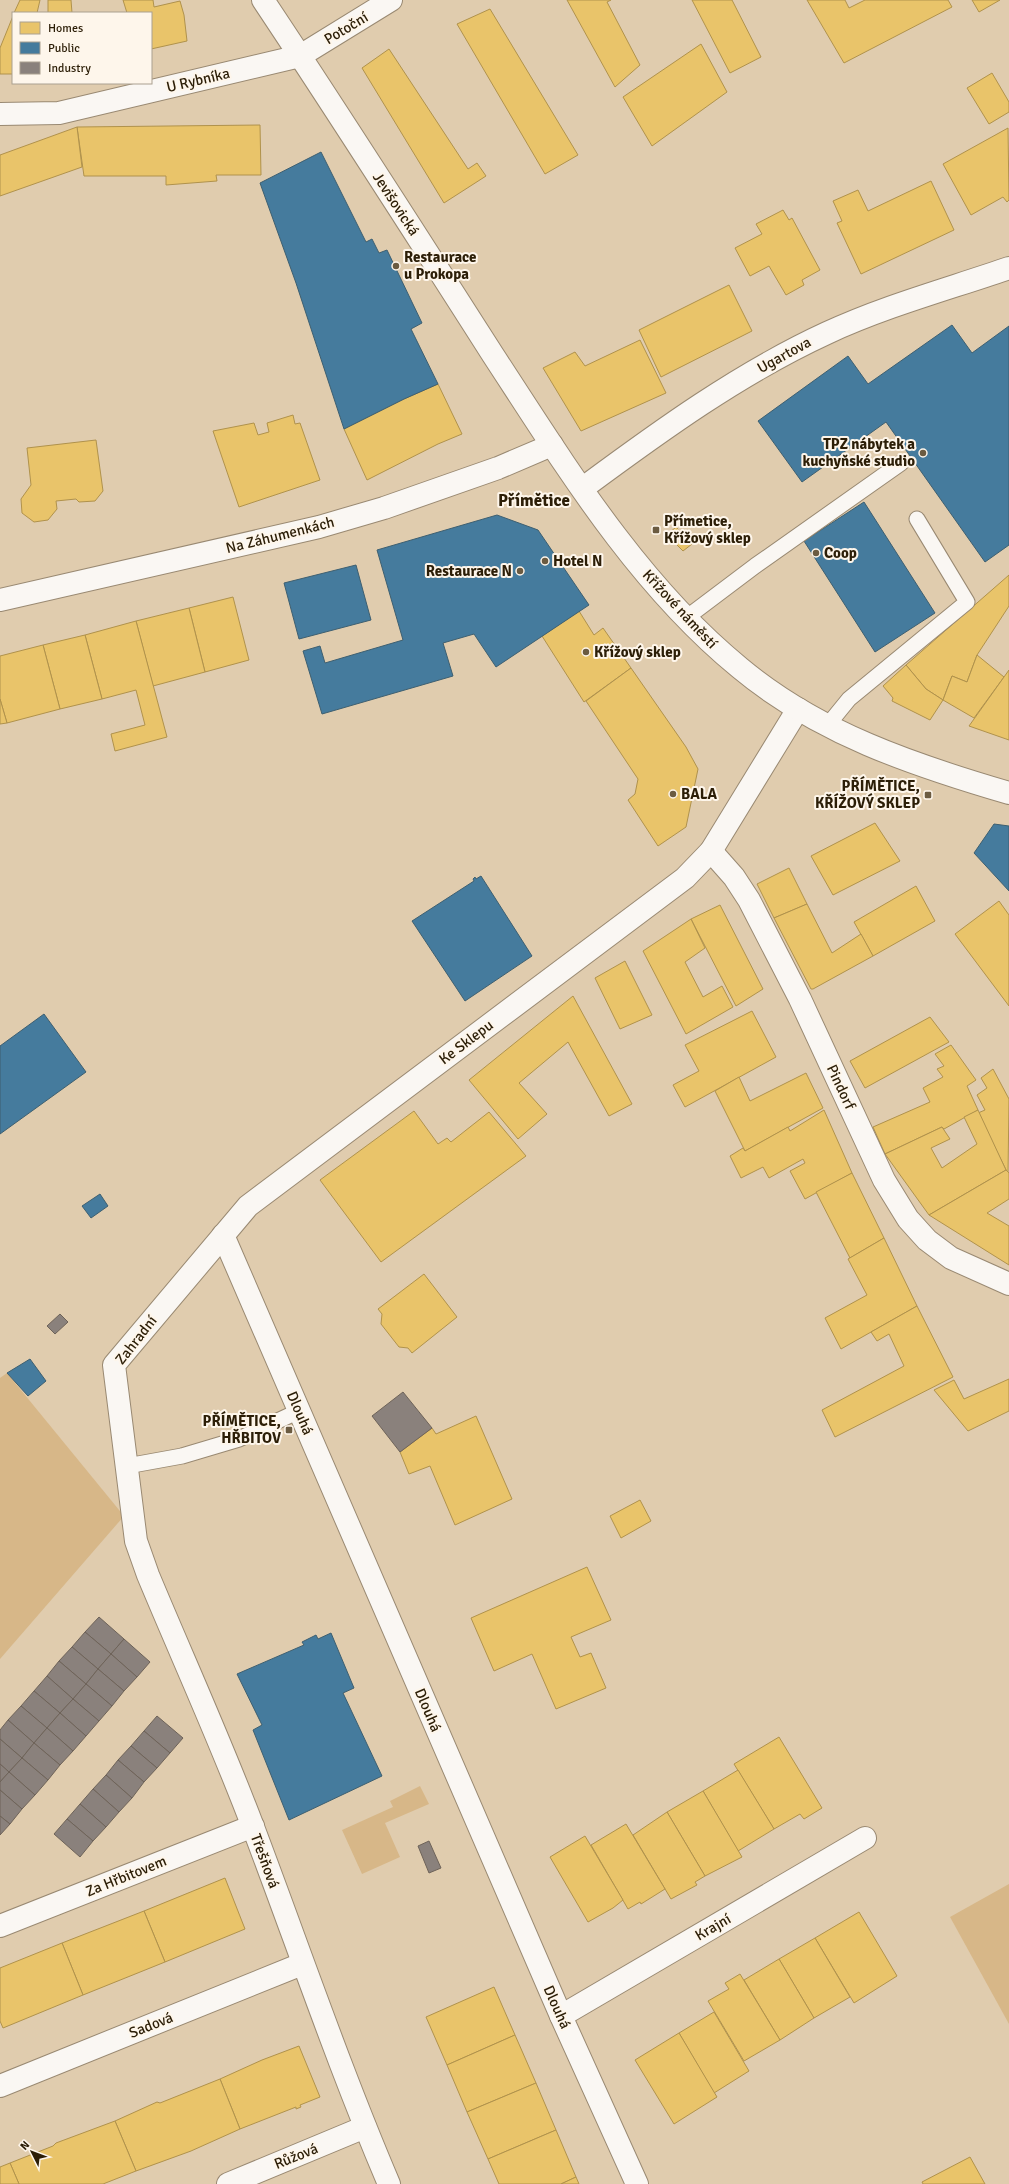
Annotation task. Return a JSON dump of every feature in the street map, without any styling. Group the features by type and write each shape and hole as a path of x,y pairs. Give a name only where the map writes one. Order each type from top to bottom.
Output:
{"street":[{"name":"Jevišovická","path":"263,0 552,445 583,488"},
{"name":"Potoční","path":"300,56 391,0"},
{"name":"U Rybníka","path":"0,114 59,113 300,56"},
{"name":"Ugartova","path":"583,488 643,443 718,394 799,346 875,312 1009,268"},
{"name":"Na Záhumenkách","path":"0,600 319,527 391,506 498,468 552,445"},
{"name":"Křížové náměstí","path":"583,488 647,575 686,618 742,670 798,709 827,726 870,747 932,771 1009,793"},
{"path":"711,851 798,709"},
{"name":"Ke Sklepu","path":"223,1234 248,1206 685,878 711,851"},
{"name":"Pindorf","path":"711,851 734,877 749,900 800,999 884,1180 908,1219 927,1240 951,1258 1009,1284"},
{"name":"Dlouhá","path":"223,1234 561,2016 637,2184"},
{"name":"Zahradní","path":"136,1541 114,1365 223,1234"},
{"name":"Třešňová","path":"136,1541 148,1575 253,1826 302,1964 365,2127 389,2184"},
{"name":"Za Hřbitovem","path":"0,1926 253,1826"},
{"name":"Krajní","path":"561,2016 865,1838"},
{"name":"Sadová","path":"0,2086 302,1964"},
{"name":"Růžová","path":"228,2184 365,2127"}],"lane":[{"path":"686,618 755,566 901,463"},
{"path":"827,726 849,699 967,602 917,519"},
{"path":"127,1466 182,1456 239,1439 299,1411"}],"shaded area":[{"path":"7,1373 124,1516 0,1659 0,1378"},
{"path":"420,1786 429,1804 385,1823 400,1857 362,1874 342,1830 393,1807 390,1801"},
{"path":"1009,1884 1009,2024 950,1917"}],"building: Homes":[{"path":"20,0 40,0 37,12 14,12"},
{"path":"48,0 71,0 72,12 48,12"},
{"path":"123,0 153,0 154,7 180,1 184,15 187,41 152,49 152,12 127,12"},
{"path":"567,0 611,0 607,2 640,65 615,87"},
{"path":"692,0 732,0 761,57 730,73"},
{"path":"807,0 845,0 849,8 865,0 948,0 952,7 844,63"},
{"path":"972,0 1000,0 979,12"},
{"path":"490,9 578,155 545,174 457,24"},
{"path":"12,18 12,74 0,74 0,48"},
{"path":"701,44 727,92 652,146 623,97"},
{"path":"389,49 468,169 477,163 486,176 444,203 362,68"},
{"path":"992,73 1009,102 1009,112 989,124 967,88"},
{"path":"260,125 261,175 216,175 217,181 166,185 166,176 84,176 77,127"},
{"path":"77,127 82,167 0,196 0,155"},
{"path":"1008,128 1009,200 1007,202 1003,197 971,215 943,164"},
{"path":"931,181 954,230 861,274 837,223 842,221 833,201 858,190 868,211"},
{"path":"783,210 789,220 792,218 820,270 802,280 804,285 786,295 769,266 750,276 735,248 762,234 756,224"},
{"path":"729,285 752,331 661,377 639,330"},
{"path":"640,340 666,393 581,431 543,368 575,352 585,366"},
{"path":"438,384 462,434 438,444 367,480 344,429"},
{"path":"293,415 295,424 300,423 320,480 239,507 213,431 254,423 258,435 269,432 267,423"},
{"path":"96,440 103,491 95,501 79,502 76,499 56,501 57,509 48,520 34,522 22,513 21,499 31,485 27,448"},
{"path":"676,527 692,544 683,551 667,535"},
{"path":"1009,575 1009,606 977,655 967,682 952,676 943,700 926,689 906,665"},
{"path":"233,597 249,660 205,672 189,608"},
{"path":"189,608 205,672 153,686 136,621"},
{"name":"Křížový sklep","path":"579,611 594,635 603,628 631,668 584,702 542,636"},
{"path":"136,621 167,737 115,751 111,734 145,725 136,690 102,699 85,635"},
{"path":"85,635 102,699 60,709 43,645"},
{"path":"43,645 60,709 7,723 0,699 0,656"},
{"path":"977,655 1004,677 974,718 943,700 952,676 967,682"},
{"path":"906,665 926,689 943,700 930,720 892,701 893,698 883,686"},
{"path":"631,668 686,747 698,769 686,827 658,846 628,800 635,794 638,779 586,701"},
{"path":"1009,670 1009,740 969,726"},
{"path":"0,699 7,723 0,724"},
{"path":"875,823 900,861 833,895 811,856"},
{"path":"789,868 807,904 774,918 757,884"},
{"path":"916,886 935,921 873,956 854,922"},
{"path":"999,901 1009,915 1009,1006 955,934"},
{"path":"807,904 832,953 861,934 873,956 813,989 811,989 774,918"},
{"path":"720,905 763,989 736,1006 691,919"},
{"path":"691,919 705,948 685,962 703,997 722,986 733,1007 686,1034 643,951"},
{"path":"625,961 652,1015 620,1029 595,978"},
{"path":"573,996 632,1104 609,1116 568,1042 519,1083 547,1114 518,1139 469,1080"},
{"path":"752,1011 776,1057 685,1107 673,1085 699,1071 685,1045"},
{"path":"930,1017 949,1042 865,1088 850,1061"},
{"path":"951,1045 976,1080 967,1086 978,1110 944,1129 942,1127 885,1154 873,1127 930,1102 923,1088 943,1077 937,1069 944,1066 935,1054"},
{"path":"993,1069 1009,1099 1008,1174 978,1113 985,1110 977,1095 987,1088 981,1078"},
{"path":"806,1073 823,1108 745,1151 715,1091 739,1077 750,1101"},
{"path":"824,1110 852,1173 805,1199 790,1171 805,1163 803,1159 769,1178 763,1167 741,1178 730,1156 743,1148 745,1151 788,1127 790,1131"},
{"path":"978,1110 1006,1170 929,1215 885,1154 942,1127 950,1139 931,1148 942,1168 977,1144 964,1117"},
{"path":"414,1111 438,1144 447,1138 451,1142 489,1112 526,1156 381,1262 320,1180"},
{"path":"1006,1170 1009,1173 1009,1199 987,1213 1009,1226 1009,1265 929,1215"},
{"path":"852,1173 884,1238 850,1258 816,1192"},
{"path":"884,1238 917,1306 841,1349 825,1318 867,1295 848,1259"},
{"path":"424,1274 457,1317 412,1353 408,1348 399,1347 381,1324 382,1314 378,1309"},
{"path":"917,1306 953,1377 835,1437 822,1410 904,1366 889,1334 877,1341 871,1332"},
{"path":"1009,1379 1009,1411 968,1431 934,1390 954,1380 964,1399"},
{"path":"476,1416 512,1499 455,1525 430,1466 409,1474 400,1452 432,1428 436,1434"},
{"path":"640,1500 651,1521 621,1538 610,1516"},
{"path":"587,1567 611,1620 571,1637 580,1657 591,1653 606,1688 556,1709 532,1654 494,1671 471,1618"},
{"path":"779,1737 822,1808 804,1819 800,1814 774,1829 734,1764"},
{"path":"738,1770 774,1829 738,1851 703,1791"},
{"path":"703,1791 742,1857 705,1876 667,1812"},
{"path":"667,1812 705,1876 695,1882 697,1885 671,1899 633,1835"},
{"path":"626,1824 665,1889 641,1904 640,1902 628,1909 591,1845"},
{"path":"585,1836 623,1900 613,1908 588,1922 550,1857"},
{"path":"225,1878 245,1929 165,1962 144,1911"},
{"path":"144,1911 165,1962 83,1995 62,1943"},
{"path":"859,1912 897,1976 854,2003 815,1938"},
{"path":"815,1938 850,1997 814,2018 779,1959"},
{"path":"62,1943 83,1995 3,2028 0,2021 0,1968"},
{"path":"779,1959 814,2018 780,2040 744,1980"},
{"path":"740,1974 780,2040 744,2061 708,2001 729,1989 725,1983"},
{"path":"494,1987 515,2035 447,2065 426,2017"},
{"path":"714,2012 749,2071 714,2093 679,2033"},
{"path":"679,2033 717,2097 674,2124 635,2060"},
{"path":"515,2035 536,2083 467,2112 447,2065"},
{"path":"299,2046 320,2097 300,2105 301,2107 296,2109 296,2107 240,2129 220,2079 262,2060"},
{"path":"220,2079 240,2129 191,2151 136,2171 115,2121 157,2102 160,2103"},
{"path":"536,2083 556,2130 488,2159 467,2112"},
{"path":"115,2121 136,2171 103,2184 19,2184 10,2163 53,2146 56,2143"},
{"path":"556,2130 576,2177 561,2184 499,2184 488,2159"},
{"path":"970,2157 985,2184 923,2184 922,2182"},
{"path":"10,2163 19,2184 0,2184 0,2167"},
{"path":"576,2177 579,2184 561,2184"}],"building: Public":[{"path":"321,152 366,242 372,239 379,253 387,250 422,323 411,329 438,384 344,429 296,283 260,183"},
{"path":"952,325 972,353 1009,326 1009,545 985,562 886,422 802,482 758,421 848,356 868,384"},
{"path":"864,502 935,613 875,652 804,541"},
{"path":"497,515 538,530 589,605 496,667 474,634 443,643 453,676 322,714 303,651 320,646 325,663 403,640 377,550"},
{"path":"356,565 371,620 299,639 284,583"},
{"path":"994,824 1009,826 1009,891 974,853"},
{"path":"481,876 532,956 465,1001 412,921 474,881 473,879 475,877 476,879"},
{"path":"44,1014 86,1072 0,1134 0,1046"},
{"path":"100,1194 108,1206 91,1218 82,1206"},
{"path":"30,1359 46,1381 28,1396 7,1373"},
{"path":"331,1633 354,1688 343,1693 382,1776 289,1820 253,1730 262,1725 237,1674 304,1645 302,1642 316,1635 318,1639"}],"building: Industry":[{"path":"60,1314 68,1322 55,1334 47,1326"},
{"path":"403,1392 432,1428 400,1452 372,1416"},
{"path":"99,1617 124,1639 111,1654 85,1632"},
{"path":"85,1632 111,1654 98,1669 72,1647"},
{"path":"124,1639 150,1662 137,1677 111,1654"},
{"path":"72,1647 98,1669 86,1684 59,1661"},
{"path":"111,1654 137,1677 124,1691 98,1669"},
{"path":"59,1661 86,1684 73,1699 47,1676"},
{"path":"98,1669 124,1691 112,1706 86,1684"},
{"path":"47,1676 73,1699 60,1713 34,1691"},
{"path":"86,1684 112,1706 99,1721 73,1699"},
{"path":"34,1691 60,1713 47,1728 21,1706"},
{"path":"73,1699 99,1721 86,1736 60,1713"},
{"path":"21,1706 47,1728 34,1743 8,1720"},
{"path":"60,1713 86,1736 73,1751 47,1728"},
{"path":"157,1716 183,1738 170,1753 144,1731"},
{"path":"8,1720 34,1743 22,1758 0,1739 0,1730"},
{"path":"47,1728 73,1751 60,1765 34,1743"},
{"path":"144,1731 170,1753 157,1768 131,1746"},
{"path":"0,1739 22,1758 9,1772 0,1764"},
{"path":"34,1743 60,1765 48,1780 22,1758"},
{"path":"131,1746 157,1768 144,1782 118,1760"},
{"path":"22,1758 48,1780 35,1795 9,1772"},
{"path":"118,1760 144,1782 132,1798 106,1775"},
{"path":"0,1764 9,1772 0,1782"},
{"path":"9,1772 35,1795 22,1809 0,1790 0,1782"},
{"path":"106,1775 132,1798 119,1812 93,1789"},
{"path":"93,1789 119,1812 106,1827 80,1804"},
{"path":"0,1790 22,1809 10,1824 0,1816"},
{"path":"80,1804 106,1827 93,1841 67,1819"},
{"path":"0,1816 10,1824 0,1835"},
{"path":"67,1819 93,1841 80,1857 54,1834"},
{"path":"429,1841 441,1868 429,1873 418,1846"}],"place":[{"name":"Restaurace u Prokopa","path":"396,266"},
{"name":"TPZ nábytek a kuchyňské studio","path":"923,453"},
{"name":"Přímetice, Křížový sklep","path":"656,530"},
{"name":"Coop","path":"816,553"},
{"name":"Hotel N","path":"545,561"},
{"name":"Restaurace N","path":"520,571"},
{"name":"Křížový sklep","path":"586,652"},
{"name":"BALA","path":"673,794"},
{"name":"PŘÍMĚTICE, KŘÍŽOVÝ SKLEP","path":"928,795"},
{"name":"PŘÍMĚTICE, HŘBITOV","path":"289,1430"}],"district":[{"name":"Přímětice","path":"534,500"}]}
